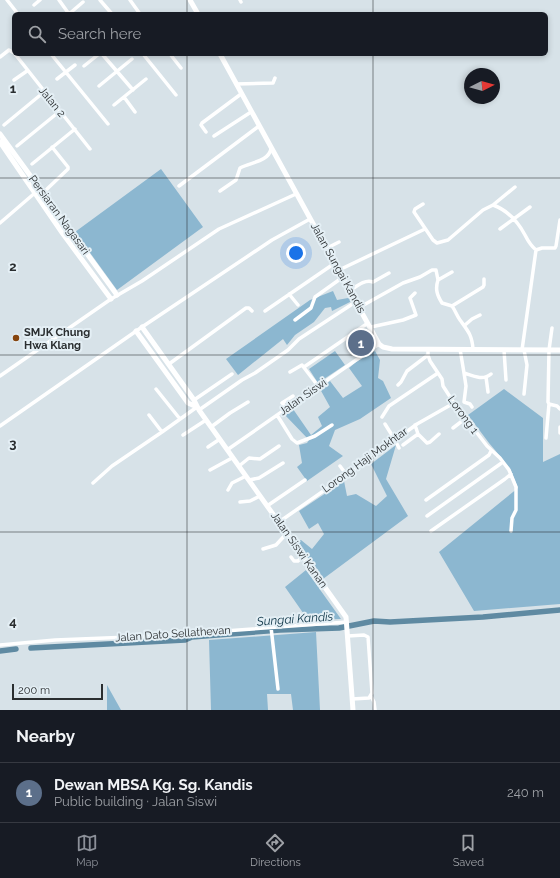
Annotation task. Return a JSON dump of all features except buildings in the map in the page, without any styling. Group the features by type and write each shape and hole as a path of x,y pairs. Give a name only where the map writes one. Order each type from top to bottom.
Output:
{"street":[{"path":"6,0 16,12"},
{"path":"34,5 40,0"},
{"path":"59,0 68,12"},
{"path":"100,0 110,12"},
{"path":"130,0 139,12"},
{"path":"190,0 197,12"},
{"path":"71,12 83,2"},
{"path":"0,56 12,48"},
{"name":"Jalan 2","path":"16,56 90,149"},
{"path":"53,56 108,124"},
{"path":"84,66 96,56"},
{"path":"104,56 133,90"},
{"path":"146,56 176,95"},
{"path":"172,56 181,68"},
{"name":"Jalan Sungai Kandis","path":"221,56 296,194 351,290 379,344"},
{"path":"99,86 132,59"},
{"path":"57,78 75,65"},
{"path":"14,80 27,71"},
{"path":"236,84 273,83 275,78"},
{"path":"114,105 146,79"},
{"path":"4,125 44,92"},
{"path":"206,132 201,126 202,123 241,94"},
{"path":"124,98 135,112"},
{"path":"18,146 60,111"},
{"path":"214,136 251,112"},
{"path":"179,186 259,126"},
{"path":"32,164 75,129"},
{"name":"Persiaran Nagasari","path":"0,134 117,295"},
{"name":"Persiaran Nagasari","path":"0,142 36,192 63,234 111,299"},
{"path":"47,189 68,169 52,147"},
{"path":"220,191 236,180 240,168 259,161 270,154 272,149"},
{"path":"423,204 414,210 435,243 440,243 448,240 483,210 496,204 515,187"},
{"path":"0,223 36,192"},
{"path":"0,376 117,295 142,281 227,225 296,194"},
{"path":"496,204 514,219 536,250"},
{"path":"500,229 530,207"},
{"path":"0,426 136,331 272,240 310,219"},
{"path":"555,248 560,220"},
{"path":"339,270 425,228"},
{"path":"327,248 339,242"},
{"path":"536,250 555,248 560,249"},
{"path":"524,394 527,365 523,350 536,250"},
{"path":"265,310 335,263"},
{"path":"360,307 398,285 420,277 432,270 436,270 438,280 436,288 439,298 442,303 452,306 460,320 465,325 470,335 473,349"},
{"path":"438,280 452,272"},
{"path":"351,290 366,281 369,280 373,282 389,273"},
{"path":"295,320 311,308 315,297 343,278"},
{"path":"452,306 483,287 484,279"},
{"path":"106,292 112,293 111,287"},
{"path":"290,372 302,365 304,367 370,325 403,320 416,315 410,298 415,293"},
{"path":"289,294 298,305"},
{"path":"93,483 112,466 180,419 255,373 288,350 299,339 357,301"},
{"path":"169,364 246,308 249,308 252,311"},
{"path":"465,325 480,315"},
{"name":"Jalan Siswi Kanan","path":"142,327 194,400 198,409 232,458 248,478 346,617 353,710"},
{"path":"546,438 549,404 549,350 552,328"},
{"name":"Jalan Siswi Kanan","path":"136,331 188,402 198,409"},
{"path":"142,340 142,334 149,336"},
{"path":"379,344 383,347 392,349 560,350"},
{"name":"Jalan Siswi","path":"227,450 379,344"},
{"name":"Lorong 1","path":"428,349 428,355 442,379 443,386 454,403 491,451 503,462 510,474 516,492 516,510 512,518 511,531"},
{"path":"460,349 466,386 464,402 470,404 472,407"},
{"path":"504,350 506,380"},
{"path":"398,386 407,371 428,355"},
{"path":"304,367 318,386"},
{"path":"382,418 389,406 438,373"},
{"path":"464,373 478,378 486,377 491,374"},
{"path":"194,400 232,374"},
{"path":"486,377 488,392"},
{"path":"156,389 180,419"},
{"path":"286,408 282,403 293,396"},
{"path":"211,427 248,402"},
{"name":"Lorong Haji Mokhtar","path":"279,522 415,425 454,403"},
{"path":"549,404 557,406 560,409"},
{"path":"149,415 162,432"},
{"path":"276,415 292,439 297,443 315,436 332,425"},
{"path":"453,428 466,418"},
{"path":"183,435 206,420"},
{"path":"385,424 399,448"},
{"path":"415,425 418,434 427,443 439,434"},
{"path":"560,427 560,433"},
{"path":"403,445 418,434"},
{"path":"208,447 220,439"},
{"path":"239,466 249,458 260,459 279,446"},
{"path":"426,500 488,455 491,451"},
{"path":"210,470 232,458"},
{"path":"427,516 503,462"},
{"path":"228,490 232,483 248,478 259,478 283,463"},
{"path":"340,466 346,474"},
{"path":"431,531 510,474"},
{"path":"267,506 305,480"},
{"path":"240,502 250,502 260,496"},
{"path":"263,549 276,545 287,534"},
{"path":"291,557 294,561 298,561 303,556"},
{"name":"Jalan Dato Sellathevan","path":"0,645 54,640 347,625"},
{"path":"271,628 278,689"},
{"path":"348,636 367,635 369,639 371,696 374,702 375,710"},
{"path":"352,699 370,698 371,696"}],"shaded area":[{"path":"161,169 203,227 117,290 75,232"},
{"path":"333,291 337,300 348,298 352,301 332,311 331,307 325,308 314,322 295,335 287,345 283,339 238,375 226,359 310,300"},
{"path":"335,351 345,365 318,383 309,369"},
{"path":"375,351 380,360 378,378 383,381 391,398 360,419 335,430 329,446 343,456 307,481 297,467 302,463 299,445 307,443 309,440 284,414 293,409 311,435 322,426 318,417 330,407 320,389 330,381 343,398 362,386 349,368"},
{"path":"504,389 543,418 543,462 560,454 560,604 474,611 439,552 518,488 510,468 468,415"},
{"path":"396,445 386,479 408,516 323,579 296,541 301,540 312,549 324,534 318,523 309,529 299,511 344,481 347,496 356,494 376,506 387,496 371,464"},
{"path":"306,570 341,619 308,620 285,587"},
{"path":"316,632 320,710 293,710 291,694 267,694 268,710 211,710 209,640"},
{"path":"107,685 121,710 107,710"}],"waterway":[{"name":"Sungai Kandis","path":"31,648 185,640 192,637 280,630 339,628 374,621 390,622 483,617 560,610"},
{"name":"Sungai Kandis","path":"0,651 16,649"}],"place":[{"name":"SMJK Chung Hwa Klang","path":"16,338"},
{"name":"Dewan MBSA Kg. Sg. Kandis","path":"361,343"}]}
